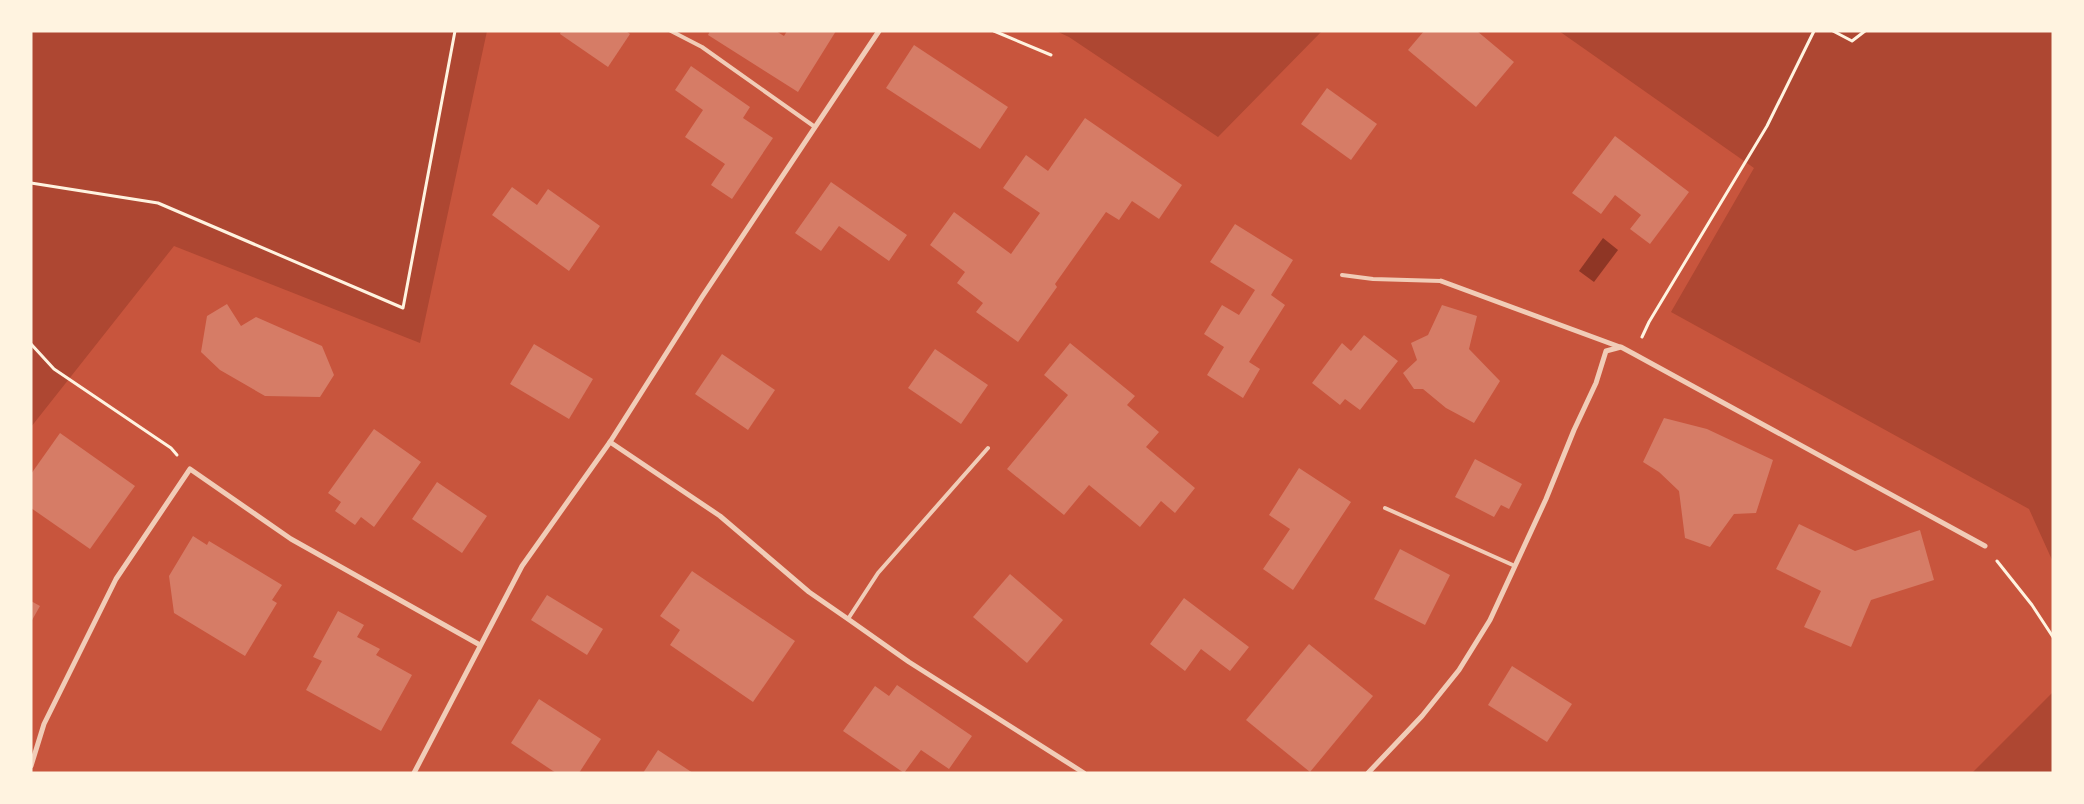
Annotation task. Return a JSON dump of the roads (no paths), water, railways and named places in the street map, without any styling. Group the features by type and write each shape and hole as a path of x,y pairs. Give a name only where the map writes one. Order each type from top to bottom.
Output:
{"street":[{"path":"414,773 522,566 610,442 702,297 879,31"},
{"path":"1441,281 1621,347 1985,546"},
{"path":"1368,773 1422,716 1459,670 1490,620 1596,383 1606,350 1621,347"},
{"path":"610,442 720,516 808,592 909,662 1084,773"},
{"path":"31,766 44,724 116,579 190,469 291,539 480,645"}],"lane":[{"path":"671,31 702,47 814,127"},
{"path":"1342,275 1373,280 1441,281"},
{"path":"848,619 878,573 988,448"},
{"path":"1385,508 1515,566"}]}
